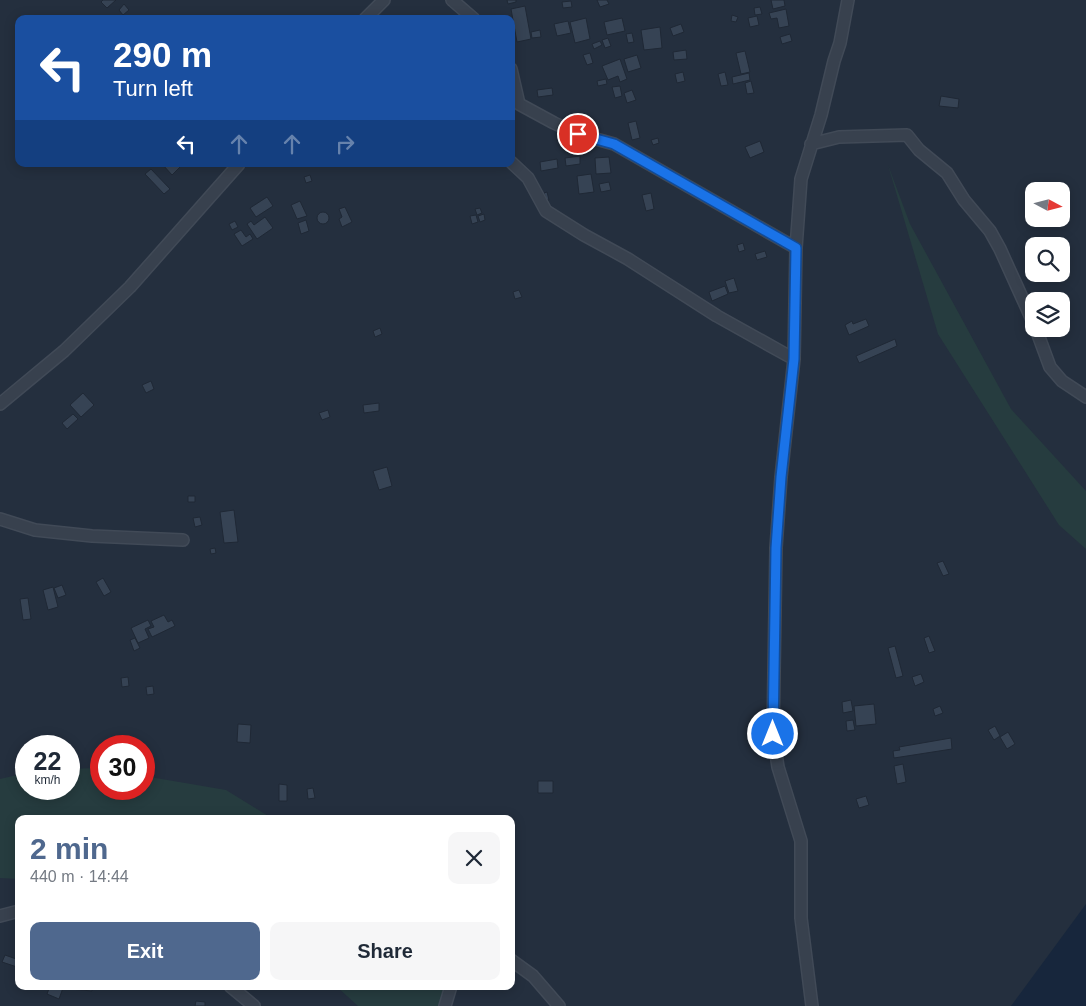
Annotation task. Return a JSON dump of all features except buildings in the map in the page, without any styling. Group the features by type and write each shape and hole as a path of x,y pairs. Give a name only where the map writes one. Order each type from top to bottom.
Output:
{"street":[{"path":"369,15 384,0"},
{"path":"452,0 469,15"},
{"path":"812,1006 801,918 801,841 778,767 773,734 776,548 781,477 794,359 796,248 801,180 840,43 848,0"},
{"path":"515,86 519,104 578,134 614,144 796,248"},
{"path":"811,144 838,137 907,135 919,150 947,173 964,200 990,231 1025,304"},
{"path":"515,166 528,178 546,211 584,235 628,259 716,316 794,359"},
{"path":"0,404 64,351 130,287 237,167"},
{"path":"1039,337 1050,367 1062,381 1086,397"},
{"path":"0,520 35,530 92,536 183,540"},
{"path":"0,916 15,912"},
{"path":"515,963 533,976 559,1006"},
{"path":"235,990 254,1006"},
{"path":"445,1006 450,990"}],"green space":[{"path":"888,165 910,224 1011,409 1086,491 1086,549 1059,525 938,334"},
{"path":"90,768 90,800 155,800 155,778 226,790 267,815 15,815 15,879 0,878 0,779 15,776 15,800 80,800 80,769"},
{"path":"340,990 444,990 438,1006 358,1006"}],"water":[{"path":"1086,904 1086,1006 1011,1006"}],"route":[{"path":"578,134 614,144 796,248 794,359 781,477 776,548 773,734"}]}
